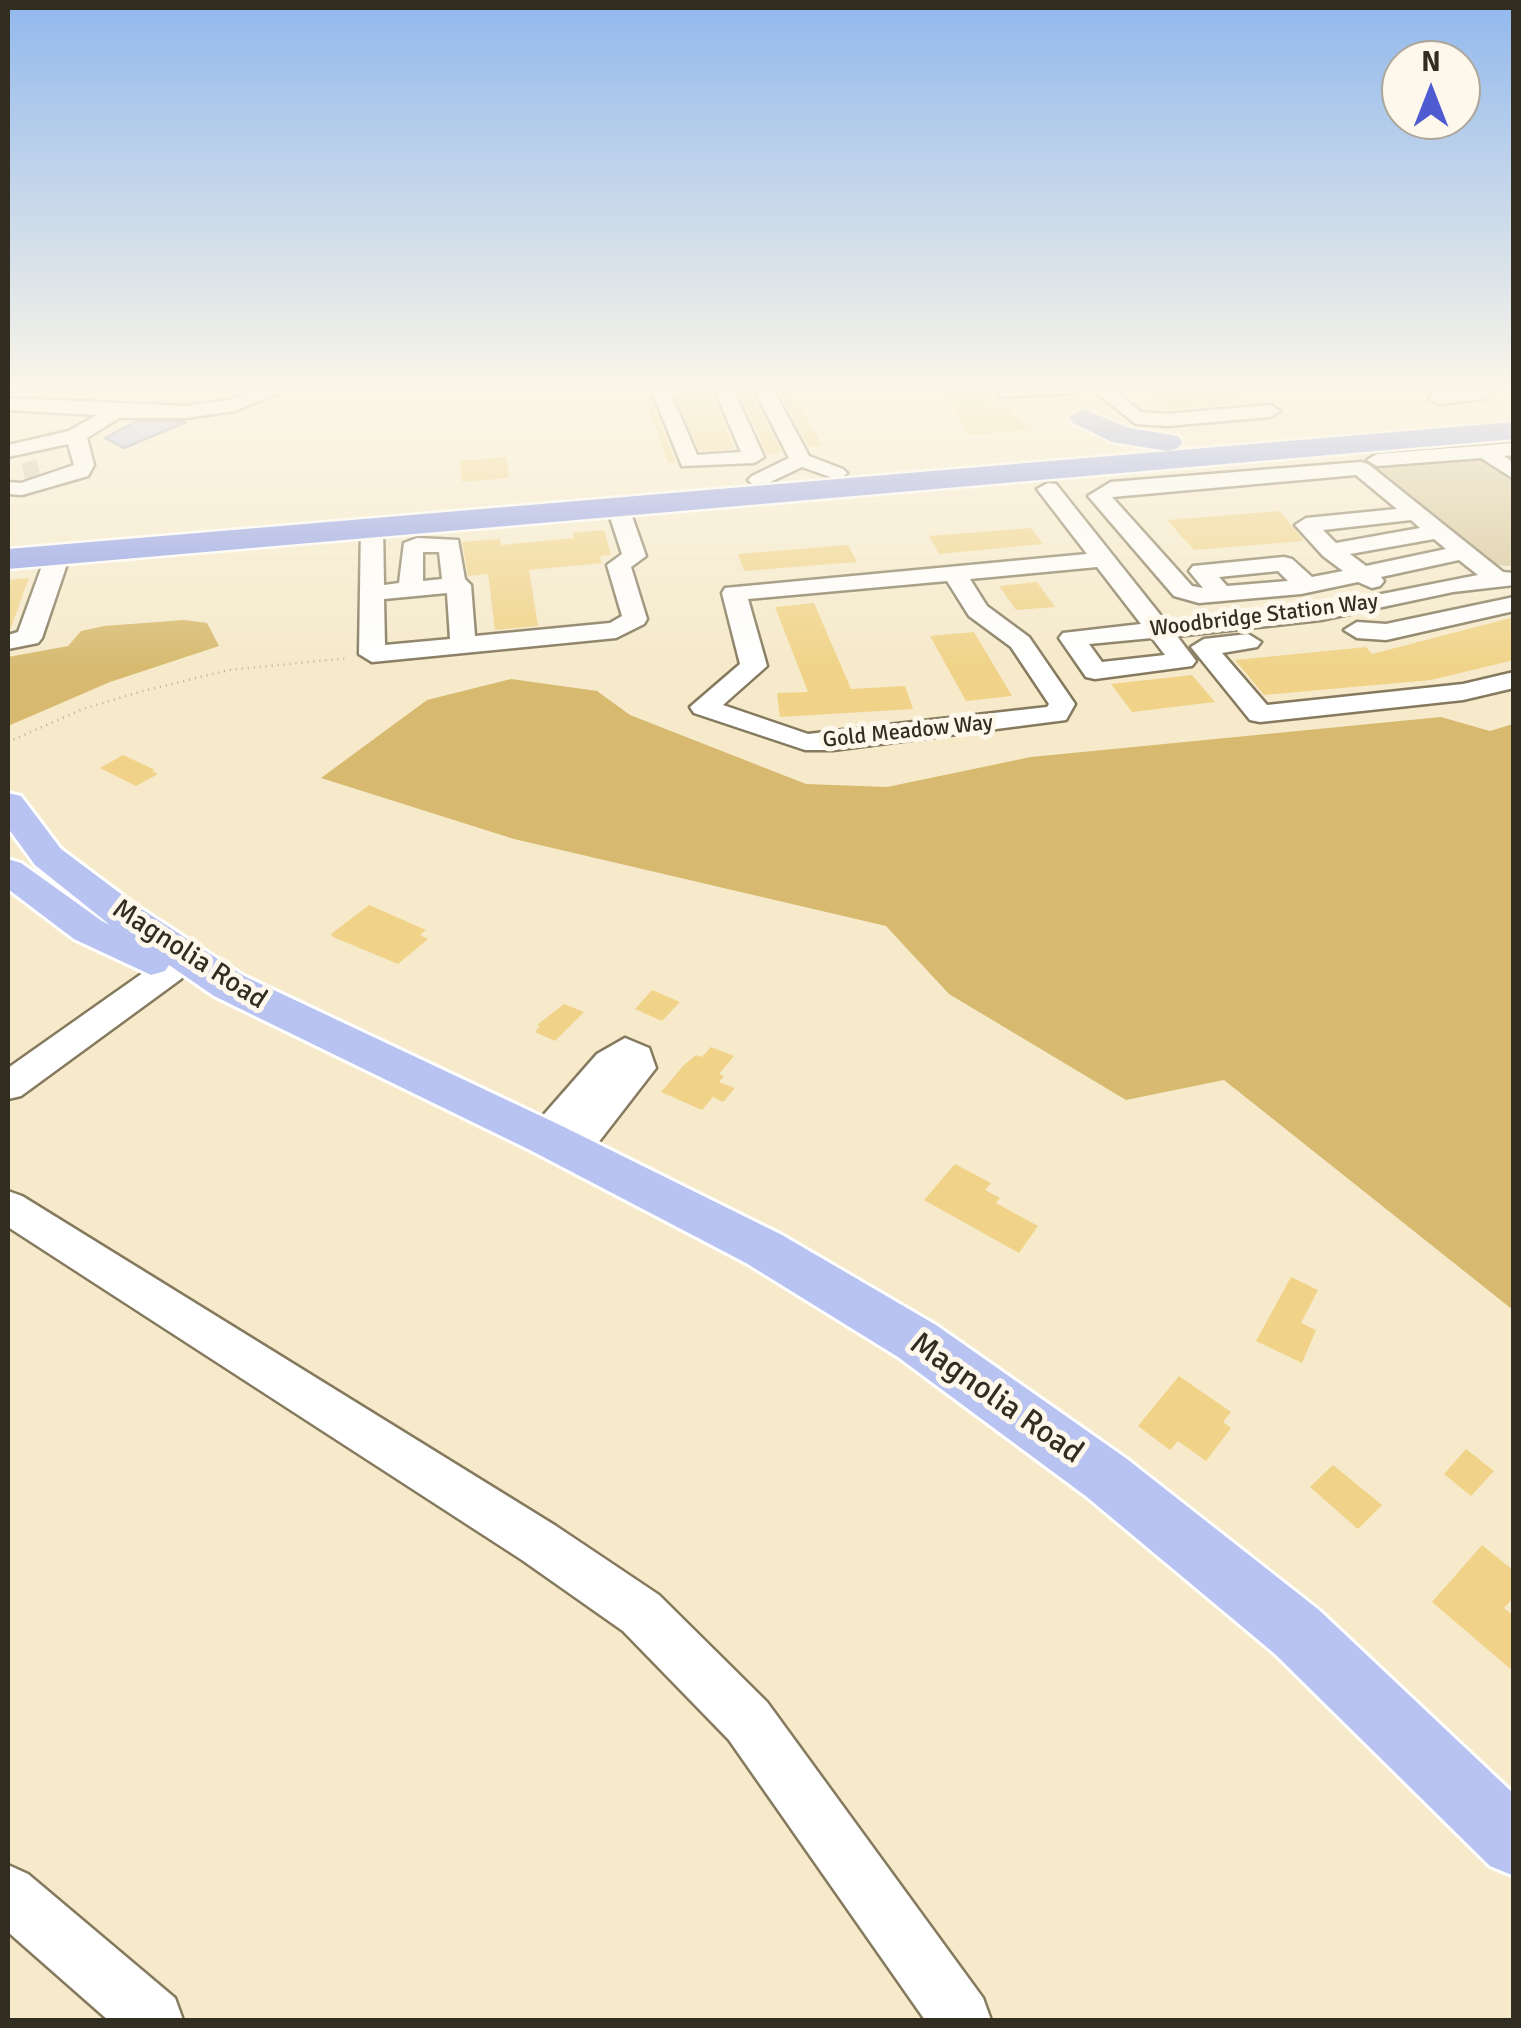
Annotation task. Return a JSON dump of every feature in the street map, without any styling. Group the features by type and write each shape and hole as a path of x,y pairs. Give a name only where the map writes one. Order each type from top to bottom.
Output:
{"highway":[{"path":"8,542 740,482"},
{"path":"8,560 892,482"},
{"path":"1022,482 1048,490 1053,482"}],"main road":[{"name":"Magnolia Road","path":"8,804 48,857 123,916 248,998 558,1145 764,1249 917,1341 1107,1478 1297,1632 1514,1842"},
{"name":"Magnolia Road","path":"8,871 88,930 266,1020 399,1068"}],"street":[{"path":"21,482 22,489 48,482"},
{"path":"1190,482 1111,488 1100,496 1182,591 1199,596 1222,595 1201,571 1284,564 1307,586 1463,552"},
{"path":"1283,482 1321,491 1382,486"},
{"path":"1379,482 1463,552 1506,580"},
{"path":"1048,490 1159,630"},
{"path":"372,526 372,654 616,630 635,620 620,565 634,556 617,505"},
{"path":"1350,576 1306,524 1416,514"},
{"path":"1331,551 1438,530"},
{"name":"Gold Meadow Way","path":"954,573 978,611 1020,642 1062,704 1056,714 833,742 805,742 704,707 754,666 756,660 734,594 954,573 1136,539"},
{"path":"411,589 412,548 417,546 450,545 454,585"},
{"path":"1300,545 1350,576 1398,597"},
{"path":"8,642 29,638 58,555"},
{"name":"Woodbridge Station Way","path":"1159,630 1183,662 1095,671 1072,638 1332,611 1506,580"},
{"path":"372,593 459,584 463,645"},
{"path":"1514,604 1386,632 1357,630 1204,646 1260,714 1463,692 1514,680"},
{"path":"1332,611 1357,630"},
{"path":"8,618 37,615"},
{"path":"8,1086 170,970"},
{"path":"8,1207 539,1543 640,1613 748,1720 961,2020"},
{"path":"8,1894 153,2020"}],"path":[{"path":"8,742 112,699 218,672 372,654"}],"shaded area":[{"path":"1388,482 1513,482 1513,566 1492,565"},
{"path":"184,620 207,623 219,646 110,682 8,726 8,657 68,646 81,631 104,626"},
{"path":"511,679 597,691 630,715 806,784 887,787 1031,757 1441,717 1490,731 1513,724 1513,1310 1224,1080 1126,1100 949,994 886,926 514,839 321,778 427,700"}],"building":[{"path":"1280,511 1304,541 1194,550 1167,520"},
{"path":"1031,528 1043,544 939,554 929,536"},
{"path":"604,530 611,555 600,556 602,563 529,570 538,626 495,630 488,574 468,576 462,542 500,539 501,545 574,538 573,533"},
{"path":"848,545 857,562 744,571 738,554"},
{"path":"29,578 10,630 8,630 8,580"},
{"path":"1037,582 1055,607 1016,610 999,586"},
{"path":"814,603 851,689 905,686 913,709 780,717 777,693 808,692 775,607"},
{"path":"1514,617 1514,660 1431,680 1264,695 1235,660 1366,647 1372,654"},
{"path":"974,632 1012,696 966,701 930,636"},
{"path":"1192,675 1215,702 1132,712 1111,684"},
{"path":"123,755 158,774 136,786 100,768"},
{"path":"369,905 426,930 420,935 428,939 398,964 333,937 331,934"},
{"path":"652,990 680,1002 662,1021 635,1009"},
{"path":"564,1004 584,1012 555,1041 535,1032 540,1026 537,1025"},
{"path":"711,1047 734,1056 719,1074 724,1076 719,1082 735,1088 723,1102 713,1097 702,1110 661,1092 684,1065 696,1055 702,1057"},
{"path":"955,1164 991,1183 985,1190 1000,1198 996,1203 1038,1226 1019,1253 924,1200"},
{"path":"1291,1277 1318,1290 1301,1323 1316,1330 1302,1363 1256,1341"},
{"path":"1179,1376 1231,1412 1223,1422 1231,1428 1206,1461 1178,1441 1170,1450 1138,1426"},
{"path":"1466,1449 1494,1471 1471,1496 1444,1474"},
{"path":"1333,1465 1382,1505 1358,1529 1310,1487"},
{"path":"1482,1545 1514,1571 1514,1597 1504,1608 1514,1616 1514,1672 1432,1602"}]}
